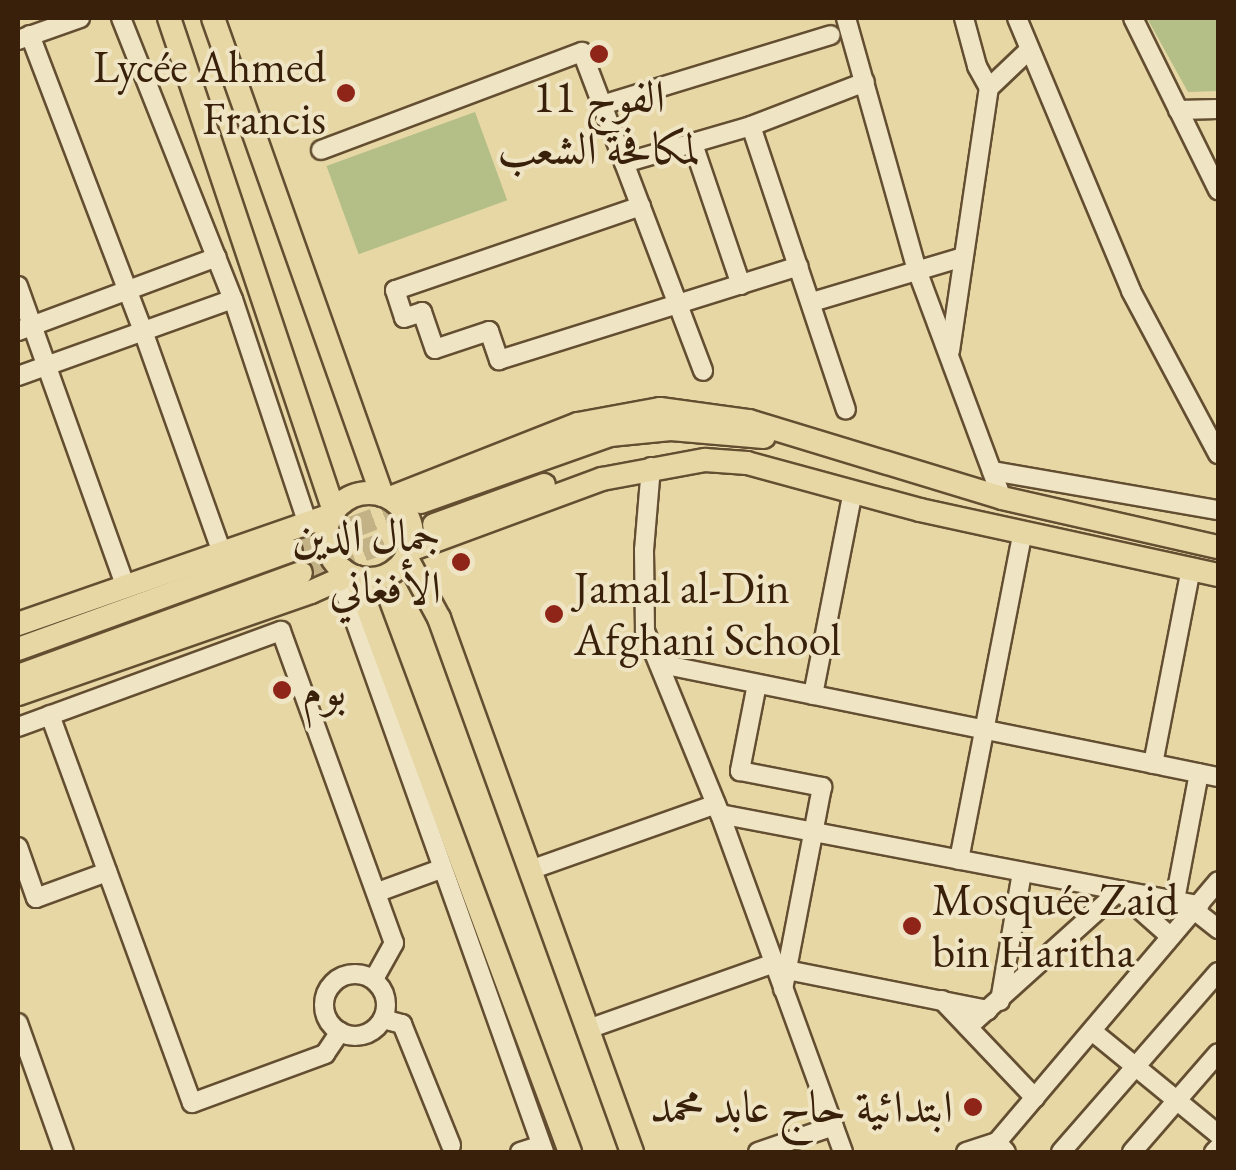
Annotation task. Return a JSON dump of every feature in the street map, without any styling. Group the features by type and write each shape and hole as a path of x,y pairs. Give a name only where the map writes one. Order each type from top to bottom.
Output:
{"main road":[{"path":"170,18 333,513 326,540 335,563 347,576 570,1152"},
{"path":"18,694 347,576 380,578 393,572 408,553 412,526 386,496 213,18"},
{"path":"19,618 126,587 333,513 351,496 386,496 562,430 623,412 660,409 716,414 832,443 1002,498 1218,547"},
{"path":"421,502 610,435 671,429 832,443"},
{"path":"434,525 568,476 631,459 695,452 720,454 853,492 1218,575"},
{"path":"408,553 602,479 704,460 747,464"},
{"path":"18,649 291,550"},
{"path":"408,553 439,618 632,1152"},
{"path":"18,676 301,574"}],"street":[{"path":"80,18 24,38 144,331 222,552"},
{"path":"121,18 233,298 307,522"},
{"path":"846,18 917,270 1002,498"},
{"path":"950,356 988,88 977,66 964,18"},
{"path":"1017,18 1132,292 1218,454"},
{"path":"1133,18 1218,190"},
{"path":"602,105 831,35"},
{"path":"988,88 1028,50"},
{"path":"321,150 582,52 703,371"},
{"path":"624,163 752,126 865,82"},
{"path":"1178,110 1218,109"},
{"path":"752,126 846,410"},
{"path":"693,144 741,284"},
{"path":"641,206 395,290 404,318 422,312 435,350 488,331 498,360 800,266"},
{"path":"25,328 216,257"},
{"path":"812,302 963,257"},
{"path":"18,286 25,328 48,365 126,587"},
{"path":"18,376 233,298"},
{"path":"651,467 644,550 645,631 780,966 783,989 844,1152"},
{"path":"992,470 1218,510"},
{"path":"813,695 853,492"},
{"path":"959,860 1023,532"},
{"path":"1153,764 1191,568"},
{"path":"347,576 543,1149 520,1152"},
{"path":"18,727 281,630 394,944 374,980"},
{"path":"661,664 1209,775 1175,900"},
{"path":"757,684 740,771 822,787 780,966"},
{"path":"50,715 192,1102 325,1054 340,1032"},
{"path":"530,870 718,809 814,832 1175,900 1196,907 1218,929"},
{"path":"18,848 36,898 107,872"},
{"path":"378,892 435,871"},
{"path":"994,1005 1022,872"},
{"path":"966,1152 1001,1147 1035,1098 1218,881"},
{"path":"1119,891 1171,937"},
{"path":"968,1027 1119,891"},
{"path":"588,1029 780,966 942,1000 994,1005"},
{"path":"1061,1152 1218,972"},
{"path":"353,974 374,980 386,997 384,1019 368,1034 340,1032 328,1023 323,1002 333,982 353,974"},
{"path":"942,1000 1035,1098"},
{"path":"384,1019 402,1024 451,1145"},
{"path":"18,1024 64,1152"},
{"path":"1092,1030 1218,1134"},
{"path":"1132,1152 1218,1054"},
{"path":"758,1152 834,1126"}],"green space":[{"path":"1147,18 1218,18 1218,91 1188,92"},
{"path":"475,112 507,200 359,254 327,166"}],"tunnel":[{"path":"291,550 421,502"},
{"path":"301,573 434,525"}],"place":[{"name":"الفوج 11 لمكافحة الشعب","path":"599,54"},
{"name":"Lycée Ahmed Francis","path":"346,93"},
{"name":"جمال الدين الأفغاني","path":"461,562"},
{"name":"Jamal al-Din Afghani School","path":"554,614"},
{"name":"بوم","path":"282,690"},
{"name":"Mosquée Zaid bin Haritha","path":"912,926"},
{"name":"ابتدائية حاج عابد محمد","path":"973,1107"}]}
